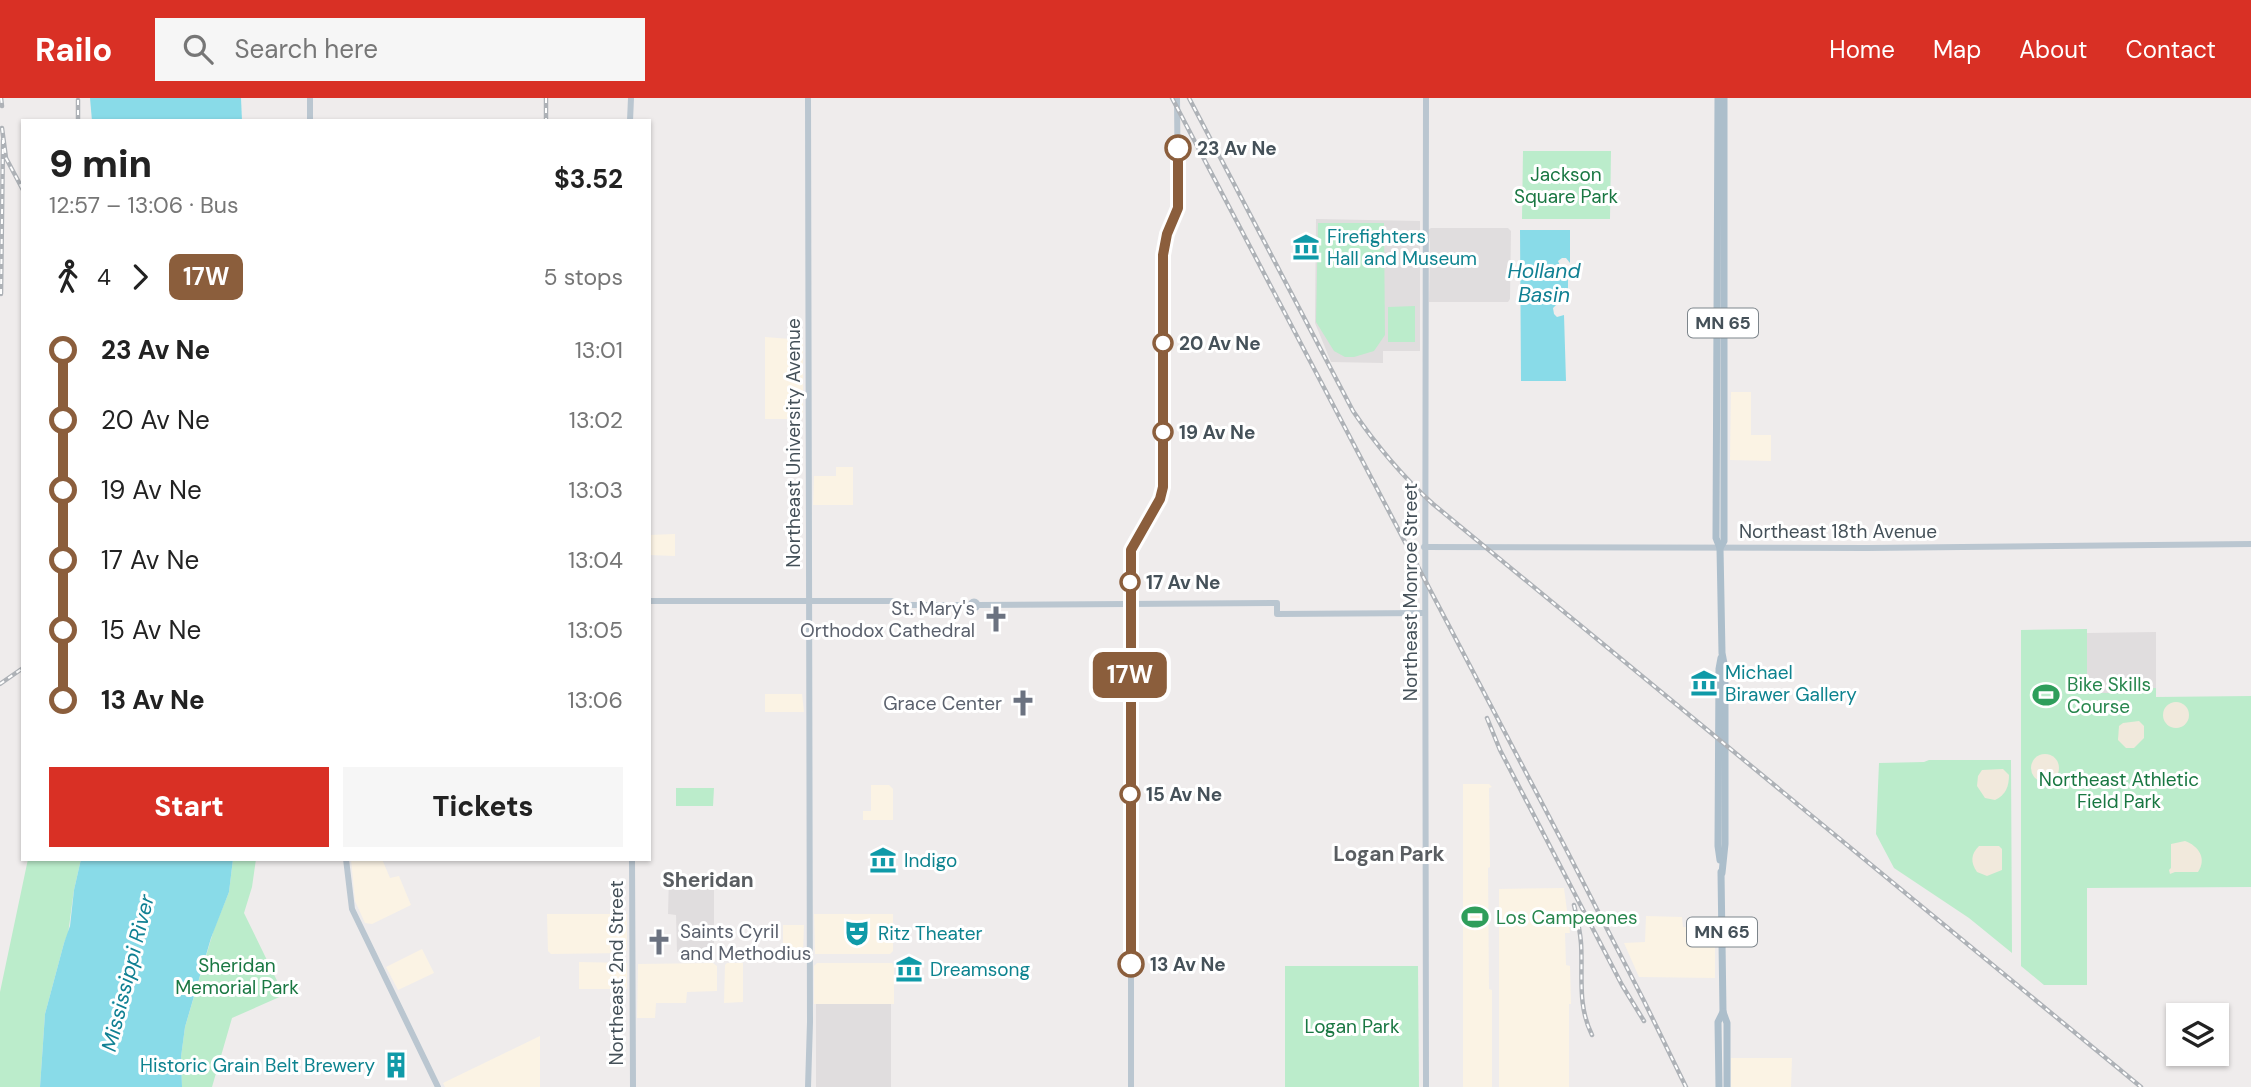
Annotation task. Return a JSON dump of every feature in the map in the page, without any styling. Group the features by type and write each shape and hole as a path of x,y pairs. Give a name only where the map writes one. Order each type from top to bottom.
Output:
{"main road":[{"name":"MN 65","path":"1718,98 1716,538 1720,548 1722,653 1725,669 1725,844 1721,873 1727,1087"},
{"name":"MN 65","path":"1720,548 1724,541 1724,98"},
{"name":"MN 65","path":"1719,1087 1718,1022 1723,1012"}],"street":[{"path":"310,98 310,119"},
{"path":"630,119 631,98"},
{"name":"Northeast University Avenue","path":"808,98 810,1085"},
{"path":"1131,1087 1131,550 1160,499 1163,487 1163,255 1167,234 1178,208 1177,98"},
{"name":"Northeast Monroe Street","path":"1426,98 1426,1087"},
{"name":"Northeast 18th Avenue","path":"1424,547 2251,544"},
{"path":"651,601 891,601 905,604 974,605 1277,603 1277,614 1424,613"},
{"path":"346,861 352,909 439,1087"},
{"name":"Northeast 2nd Street","path":"632,861 632,1087"}],"shaded area":[{"path":"1316,219 1420,221 1420,351 1383,351 1383,363 1331,362 1315,323"},
{"path":"1508,228 1511,231 1508,302 1429,302 1428,230"},
{"path":"765,337 803,340 801,419 765,419"},
{"path":"1731,392 1751,392 1751,435 1771,435 1771,461 1730,460"},
{"path":"836,467 853,467 853,505 813,505 814,476 836,476"},
{"path":"675,534 675,556 651,555 651,535"},
{"path":"2156,632 2156,688 2134,688 2134,693 2087,693 2087,633"},
{"path":"765,694 802,694 804,712 765,712"},
{"path":"1463,784 1489,784 1492,787 1489,788 1488,868 1492,1087 1463,1087"},
{"path":"871,785 889,785 893,789 893,820 863,820 863,811 871,811"},
{"path":"351,861 383,861 390,878 399,876 411,905 372,924 365,923 355,901"},
{"path":"669,876 714,877 714,952 677,952 676,915 668,914"},
{"path":"1564,888 1570,933 1565,933 1566,965 1570,966 1571,1004 1569,1087 1499,1087 1499,889"},
{"path":"547,914 627,914 627,950 624,953 551,954 548,951"},
{"path":"814,914 893,914 893,951 890,954 815,954"},
{"path":"1646,916 1682,917 1683,927 1715,928 1715,978 1639,977 1624,943 1645,942"},
{"path":"783,925 804,925 803,953 783,953"},
{"path":"422,949 434,973 398,990 386,967"},
{"path":"579,962 627,963 627,989 579,989"},
{"path":"713,963 717,966 717,991 687,992 686,1003 656,1003 655,1018 637,1018 638,964"},
{"path":"727,963 743,963 743,1002 724,1003"},
{"path":"817,963 892,963 894,1004 814,1004 814,966"},
{"path":"816,1004 891,1004 891,1087 816,1087"},
{"path":"540,1036 540,1087 445,1087 443,1083"},
{"path":"1731,1058 1792,1058 1791,1087 1731,1087"}],"green space":[{"name":"Jackson Square Park","path":"1523,151 1611,151 1610,219 1522,219"},
{"path":"1318,223 1384,223 1385,335 1374,351 1345,357 1334,351 1316,322"},
{"path":"1415,306 1415,342 1388,342 1388,307"},
{"name":"Northeast Athletic Field Park","path":"2087,629 2087,693 2133,693 2134,688 2156,688 2156,697 2251,696 2251,887 2087,888 2087,985 2044,985 2021,966 2021,630"},
{"name":"Northeast Athletic Field Park","path":"2011,760 2012,953 1969,918 1894,868 1876,834 1879,763"},
{"path":"676,788 714,788 713,806 676,806"},
{"path":"28,861 81,861 68,934 45,1014 40,1087 0,1087 0,992"},
{"name":"Sheridan Memorial Park","path":"233,861 256,861 244,913 284,995 232,1018 212,1087 182,1087 181,1057 185,1027 214,929 229,892"},
{"name":"Logan Park","path":"1285,966 1418,966 1419,1087 1285,1087"}],"sand":[{"path":"2176,702 2185,706 2189,715 2185,724 2176,728 2167,724 2163,715 2167,706"},
{"path":"2139,721 2144,726 2144,738 2134,748 2126,748 2118,740 2119,726"},
{"path":"2045,754 2055,758 2059,768 2055,778 2045,782 2035,778 2031,768 2035,758"},
{"path":"2003,769 2009,775 2004,793 1995,800 1985,798 1977,786 1978,776 1982,770"},
{"path":"2185,841 2200,853 2201,867 2198,872 2170,874 2171,844"},
{"path":"1979,846 1999,846 2002,849 2002,870 1987,876 1977,872 1972,858"}],"water":[{"path":"90,98 241,98 242,119 92,119"},
{"name":"Holland Basin","path":"1520,230 1570,230 1570,263 1566,258 1558,261 1561,268 1568,268 1568,302 1559,302 1553,308 1557,317 1564,315 1566,381 1521,381"},
{"name":"Mississippi River","path":"81,861 233,861 229,892 211,938 185,1027 181,1057 182,1087 40,1087 45,1014 70,926"}],"railway":[{"path":"1,98 2,106"},
{"path":"546,98 546,119"},
{"path":"1172,98 1565,847 1686,1087"},
{"path":"1189,98 1353,411 1380,448 1411,482 1433,504 2141,1087"},
{"path":"78,100 78,119"},
{"path":"2,128 6,158 21,186"},
{"path":"1,294 3,140"},
{"path":"0,684 21,669"},
{"path":"1487,718 1500,750 1622,985 1644,1021"},
{"path":"1574,905 1581,943 1582,1001 1592,1035"}],"bus line":[{"name":"17W","path":"1131,964 1131,550 1160,499 1163,487 1163,255 1167,234 1178,208 1178,148"}],"place":[{"name":"23 Av Ne","path":"1178,148"},
{"name":"Firefighters Hall and Museum","path":"1306,247"},
{"name":"20 Av Ne","path":"1163,343"},
{"name":"19 Av Ne","path":"1163,432"},
{"name":"17 Av Ne","path":"1130,582"},
{"name":"St. Mary's Orthodox Cathedral","path":"996,619"},
{"name":"Michael Birawer Gallery","path":"1704,683"},
{"name":"Bike Skills Course","path":"2046,695"},
{"name":"Grace Center","path":"1023,703"},
{"name":"15 Av Ne","path":"1130,794"},
{"name":"Indigo","path":"883,860"},
{"name":"Los Campeones","path":"1475,917"},
{"name":"Ritz Theater","path":"857,933"},
{"name":"Saints Cyril and Methodius","path":"659,942"},
{"name":"13 Av Ne","path":"1131,964"},
{"name":"Dreamsong","path":"909,969"},
{"name":"Historic Grain Belt Brewery","path":"396,1065"}],"district":[{"name":"Logan Park","path":"1389,854"},
{"name":"Sheridan","path":"708,880"}]}
